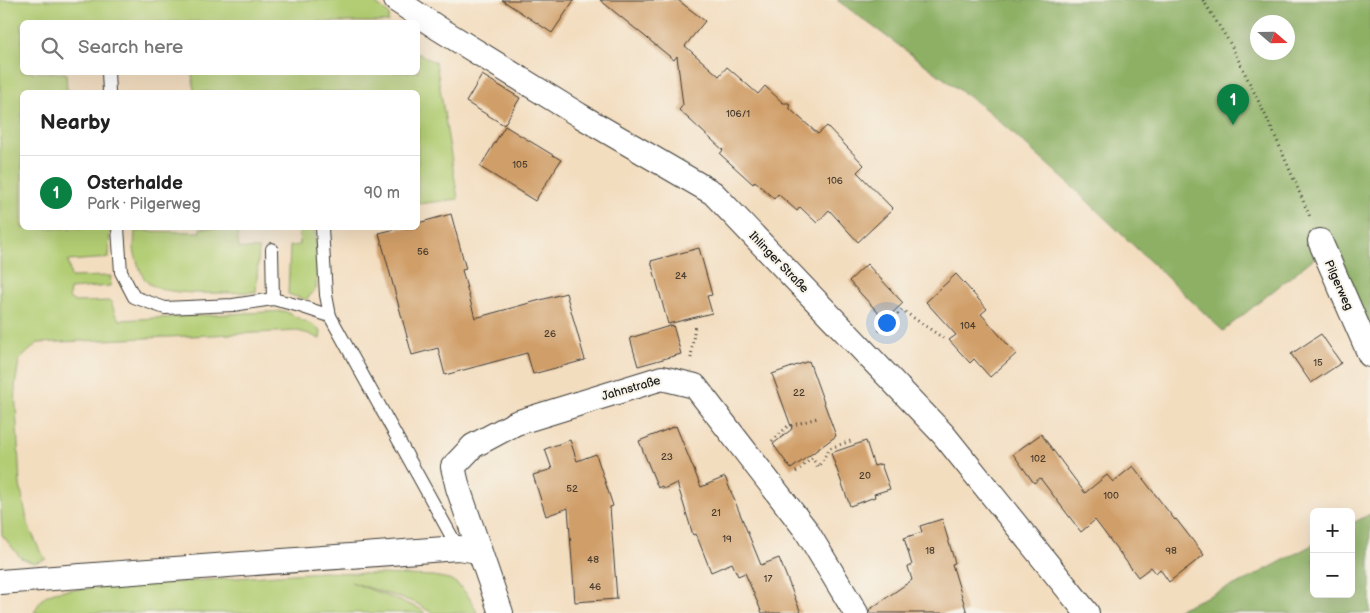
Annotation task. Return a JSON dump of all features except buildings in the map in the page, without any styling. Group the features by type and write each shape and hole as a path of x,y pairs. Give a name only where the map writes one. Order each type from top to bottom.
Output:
{"street":[{"name":"Ihlinger Straße","path":"396,0 579,115 713,193 943,434 1087,613"},
{"name":"Pilgerweg","path":"1320,241 1370,355"},
{"name":"Jahnstraße","path":"468,549 453,467 473,446 516,423 662,378 695,386 809,535 856,613"},
{"path":"0,582 468,549 501,613"}],"lane":[{"path":"108,75 109,90"},
{"path":"118,230 121,272 134,297 165,308 233,305 273,299 330,316"},
{"path":"322,230 326,295 330,316 468,549"},
{"path":"272,249 273,299"}],"path":[{"path":"1203,0 1231,45 1273,131 1320,241"},
{"path":"861,348 902,310 946,340"},
{"path":"688,385 695,324"},
{"path":"751,459 787,427 817,418"},
{"path":"775,489 812,458 818,467 830,448 854,440"}],"green space":[{"path":"0,0 371,0 389,14 388,20 20,20 20,75 66,75 67,90 20,90 20,230 110,230 109,258 68,261 71,277 111,276 110,286 70,289 69,298 75,302 111,301 115,314 120,320 284,311 315,326 321,332 320,339 298,331 38,343 19,360 15,387 20,485 28,525 40,551 46,559 34,563 21,558 2,535 0,494"},
{"path":"837,0 1370,0 1370,358 1328,247 1223,331 1066,181 988,111"},
{"path":"420,54 436,63 458,199 420,204 420,90 194,90 192,75 420,75"},
{"path":"200,230 237,230 239,248 259,249 256,292 170,291 148,283 141,272 135,255 135,231 200,232"},
{"path":"299,230 314,230 318,258 316,289 306,300 288,294 290,246 300,245"},
{"path":"1370,514 1370,613 1169,613 1248,579 1310,546 1310,598 1355,598 1355,522"},
{"path":"321,572 433,576 449,579 466,593 477,613 432,613 416,603 351,582 421,609 425,613 34,613 45,596 53,592 65,590"}],"place":[{"name":"Osterhalde","path":"1233,125"}]}
